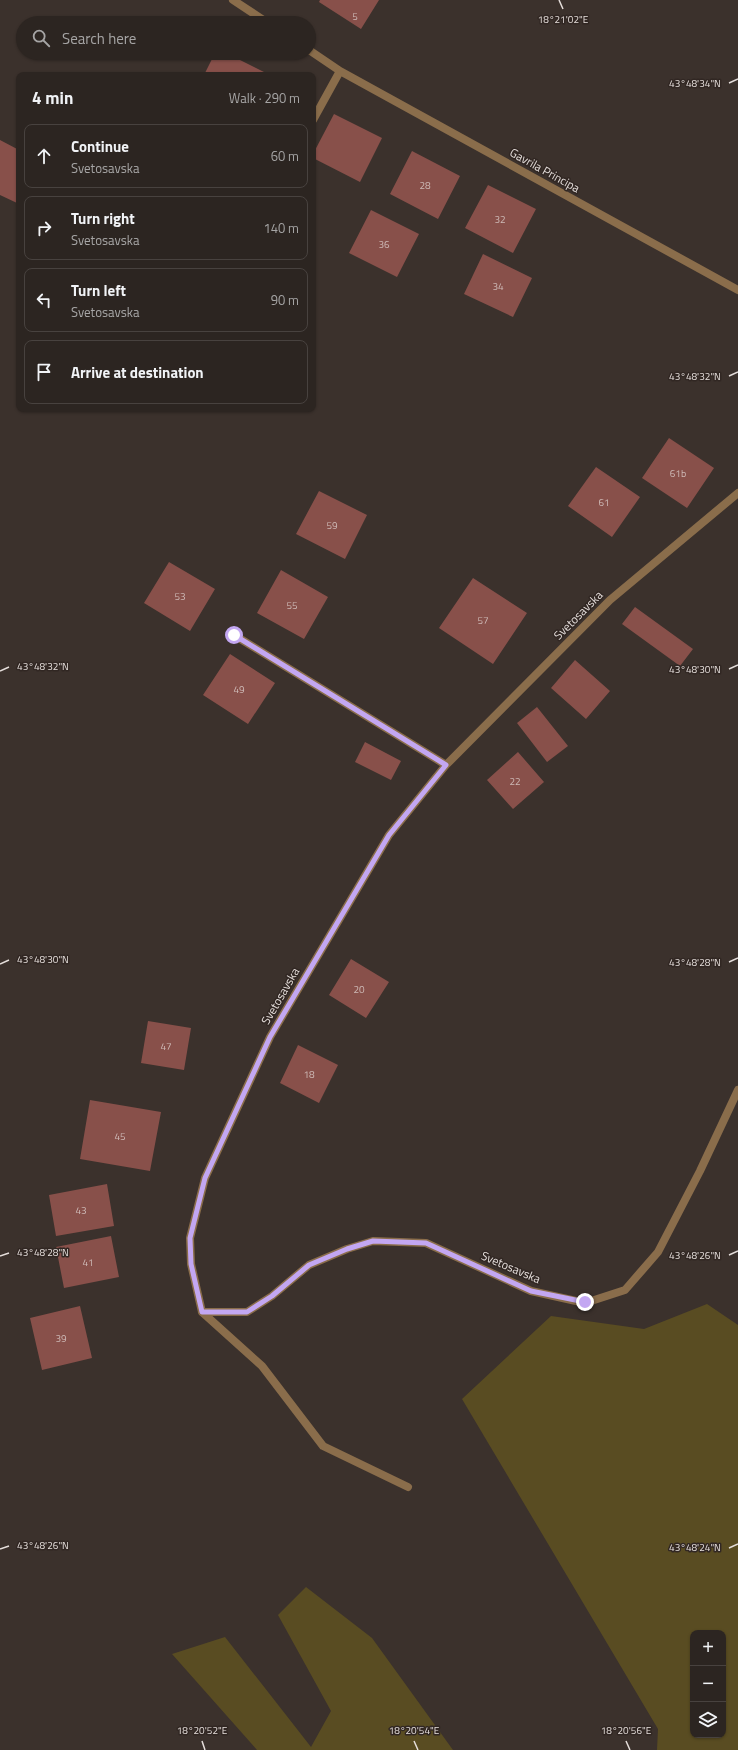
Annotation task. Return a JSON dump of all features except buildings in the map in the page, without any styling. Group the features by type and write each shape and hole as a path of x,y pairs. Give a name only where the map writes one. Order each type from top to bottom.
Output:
{"street":[{"path":"233,0 257,16"},
{"name":"Gavrila Principa","path":"316,55 340,71 738,290"},
{"path":"316,115 340,71"},
{"name":"Svetosavska","path":"738,493 610,600 446,765 389,835 270,1037 205,1178 190,1238 191,1264 202,1312 247,1312 272,1296 309,1265 347,1249 373,1241 426,1243 531,1291 585,1302 625,1290 658,1252 700,1171 738,1090"},
{"path":"234,635 446,765"},
{"path":"202,1312 262,1366 323,1446 408,1487"}],"shaded area":[{"path":"707,1304 738,1325 738,1750 657,1750 658,1729 462,1399 551,1316 644,1329"},
{"path":"306,1587 372,1638 453,1750 257,1750 172,1654 225,1637 311,1747 331,1711 278,1615"}],"route":[{"path":"234,635 446,765 389,835 270,1037 205,1178 190,1238 191,1264 202,1312 247,1312 272,1296 309,1265 347,1249 373,1241 426,1243 531,1291 585,1302"}]}
